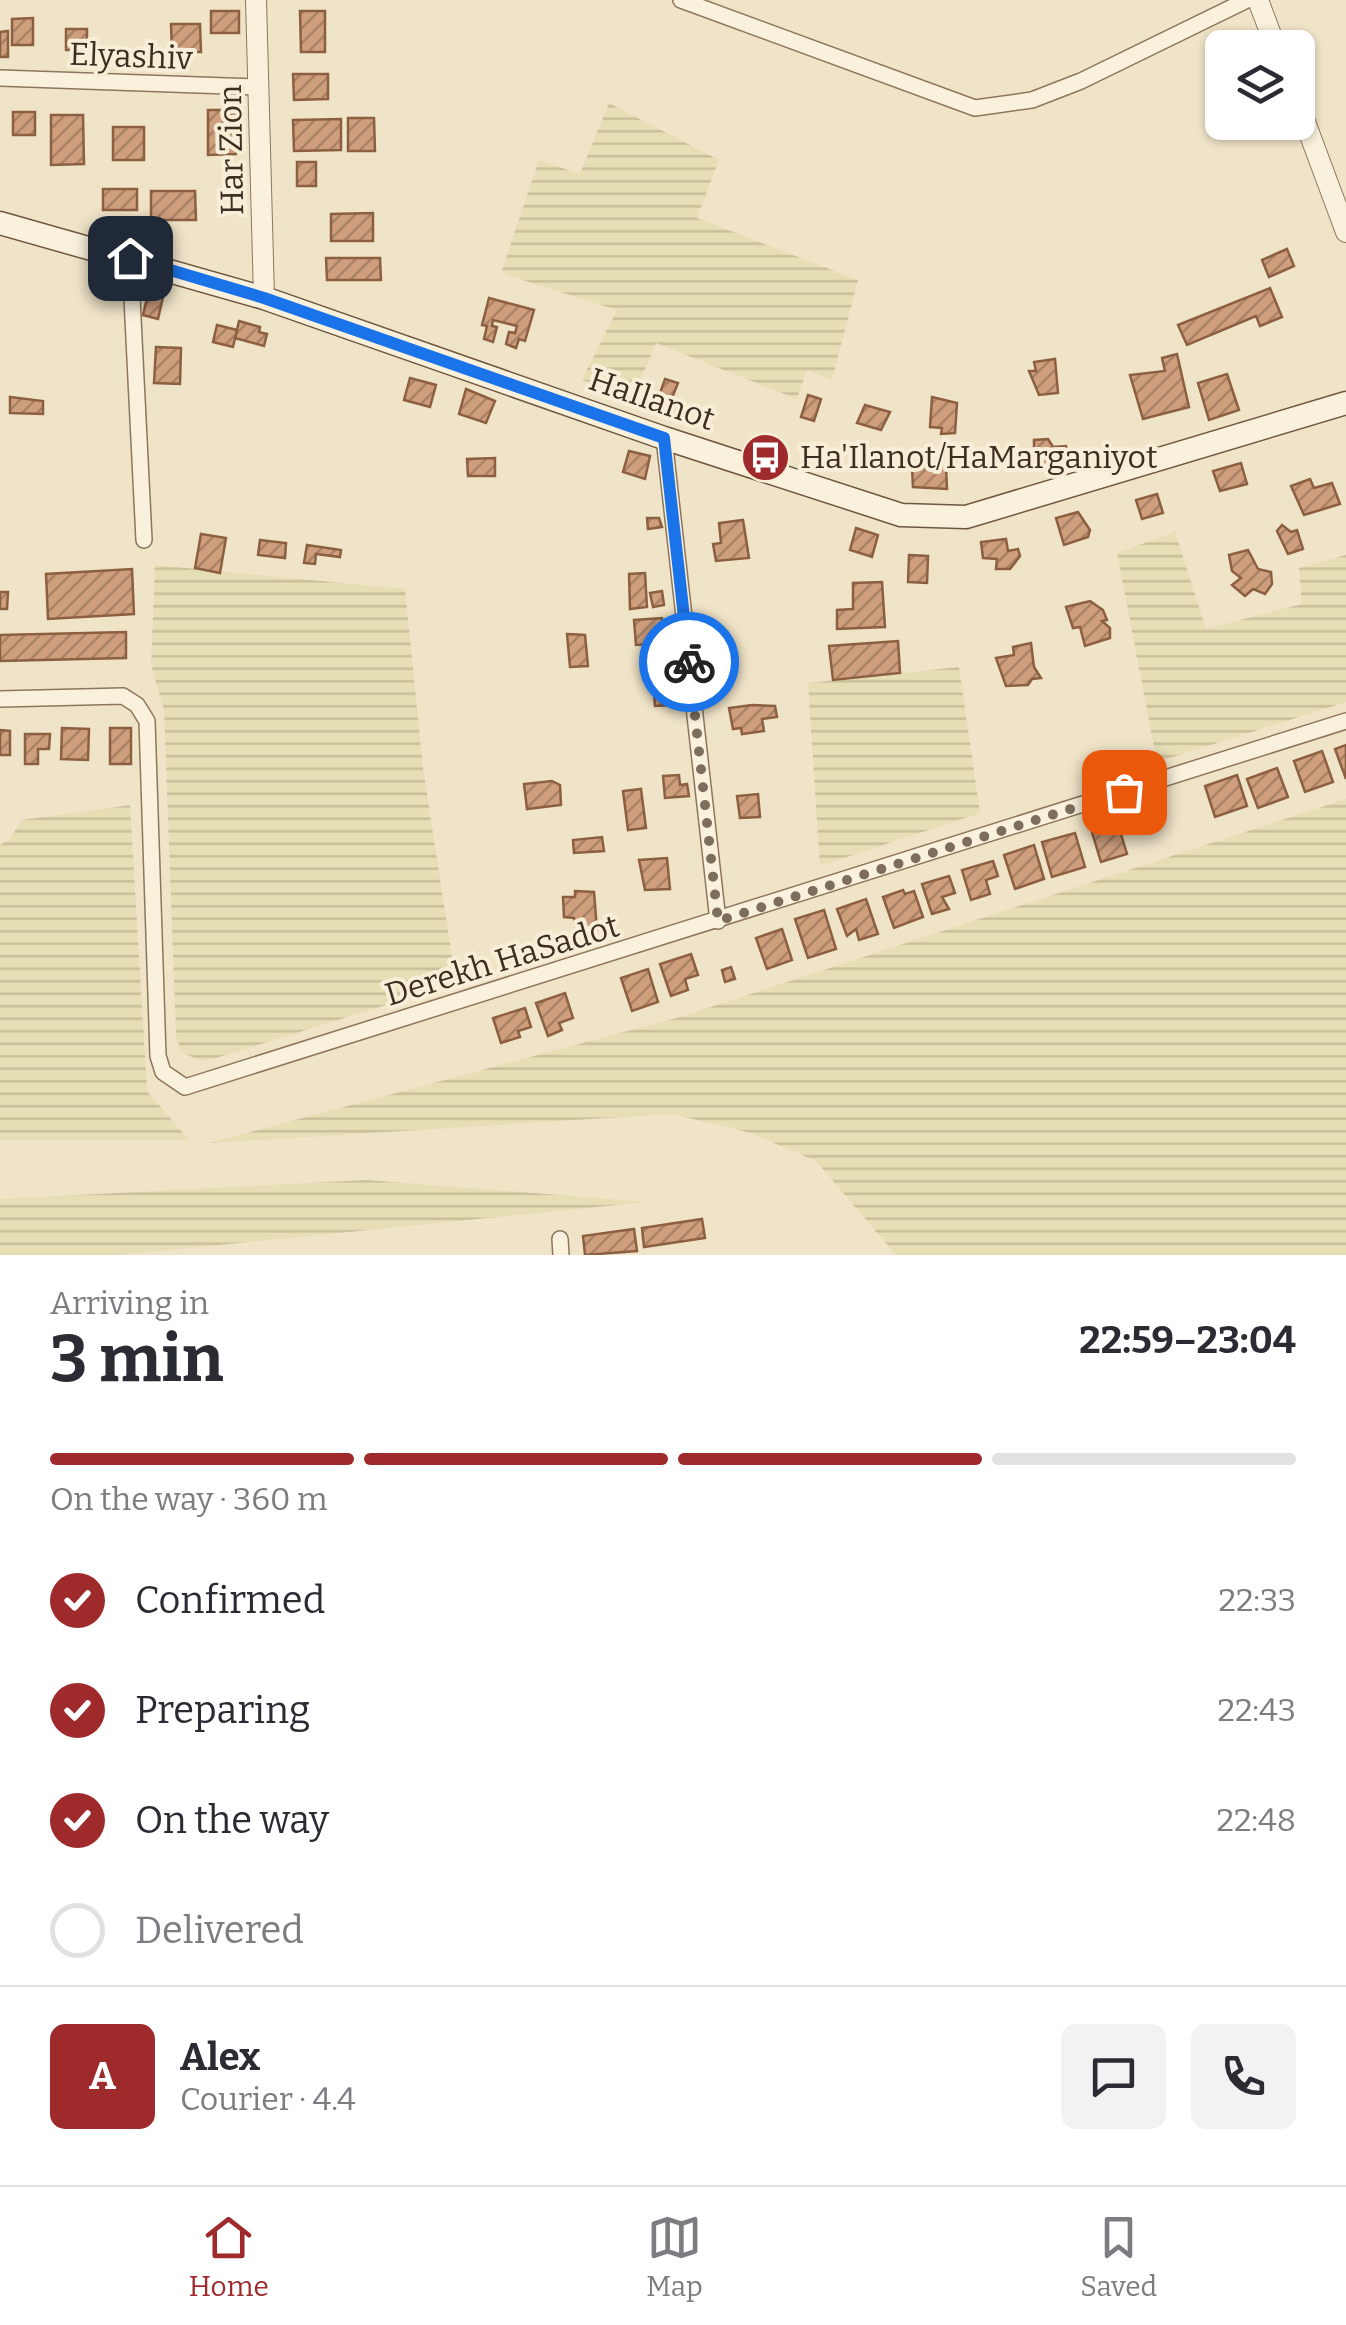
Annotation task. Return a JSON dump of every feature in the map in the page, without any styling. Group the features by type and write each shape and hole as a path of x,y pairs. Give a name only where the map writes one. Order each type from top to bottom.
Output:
{"main road":[{"name":"HaIlanot","path":"0,222 264,298 664,438 901,515 966,517 1346,403"}],"street":[{"name":"Har Zion","path":"256,0 264,298"},
{"path":"681,0 975,108 1032,100 1081,82 1247,0"},
{"path":"1258,0 1269,30"},
{"name":"Elyashiv","path":"0,78 259,87"},
{"path":"1312,140 1346,232"},
{"path":"130,258 144,540"},
{"path":"664,438 718,921"},
{"name":"Derekh HaSadot","path":"0,700 123,696 137,705 146,721 158,1056 163,1072 185,1086 1346,722"}],"shaded area":[{"path":"609,103 719,160 697,218 858,280 832,380 807,370 797,399 656,343 633,397 582,380 617,310 501,273 539,160 580,174"},
{"path":"1175,532 1206,629 1302,604 1299,568 1346,555 1346,702 1157,762 1117,553"},
{"path":"155,565 405,589 423,768 456,983 216,1058 201,1061 181,1052 176,1035 164,710 151,664"},
{"path":"959,667 980,813 820,866 808,683"},
{"path":"1346,799 1346,1255 896,1255 816,1161 751,1133 672,1114 209,1143 680,1017"},
{"path":"130,805 147,1091 189,1140 0,1140 0,845 9,840 22,820"},
{"path":"367,1180 647,1202 120,1255 0,1255 0,1199"}],"building":[{"path":"211,11 239,11 239,33 211,33"},
{"path":"300,11 325,11 325,52 301,52"},
{"path":"33,18 33,45 12,45 12,19"},
{"path":"171,24 200,24 201,52 172,52"},
{"path":"66,29 87,29 87,50 66,50"},
{"path":"8,31 8,57 0,57 0,32"},
{"path":"293,74 328,74 328,99 294,100"},
{"path":"208,110 236,110 236,154 208,155"},
{"path":"13,112 35,112 35,135 13,135"},
{"path":"51,115 83,115 84,164 51,165"},
{"path":"348,118 374,118 375,151 348,151"},
{"path":"341,119 341,150 294,151 293,120"},
{"path":"113,127 144,127 144,160 113,160"},
{"path":"297,162 316,162 316,186 297,186"},
{"path":"103,189 137,189 137,210 103,210"},
{"path":"151,191 195,191 196,220 151,220"},
{"path":"373,213 373,241 331,241 331,214"},
{"path":"1287,249 1294,266 1269,277 1262,260"},
{"path":"326,258 380,258 381,280 327,280"},
{"path":"1270,288 1282,317 1260,326 1256,316 1187,345 1178,325"},
{"path":"148,294 163,297 158,319 143,315"},
{"path":"489,298 534,310 525,341 519,339 516,348 506,344 509,332 515,333 517,326 493,320 492,326 497,327 493,342 484,339 487,326 482,325"},
{"path":"239,321 260,327 259,332 267,334 264,346 235,338"},
{"path":"217,325 237,330 233,347 213,342"},
{"path":"156,347 181,348 180,384 154,383"},
{"path":"1177,354 1189,407 1143,419 1130,375 1165,371 1162,358"},
{"path":"1055,359 1058,393 1039,395 1029,371 1036,371 1034,362"},
{"path":"1227,374 1239,410 1209,420 1198,383"},
{"path":"410,378 436,385 430,407 404,400"},
{"path":"665,379 678,383 672,398 682,402 677,418 654,410"},
{"path":"466,389 495,401 486,423 459,414"},
{"path":"808,395 821,399 814,421 801,417"},
{"path":"10,397 43,401 43,414 10,413"},
{"path":"932,397 957,403 955,433 941,434 942,428 930,427"},
{"path":"865,405 890,412 881,430 857,423"},
{"path":"1048,439 1053,447 1066,446 1067,469 1034,470 1034,440"},
{"path":"629,451 650,456 645,479 623,472"},
{"path":"495,458 495,476 468,476 467,459"},
{"path":"1241,463 1247,484 1220,491 1213,471"},
{"path":"946,466 947,489 913,487 912,467"},
{"path":"1310,479 1314,488 1332,483 1340,504 1304,515 1291,486"},
{"path":"1157,494 1163,513 1142,519 1136,500"},
{"path":"1078,512 1090,530 1088,537 1064,545 1056,518"},
{"path":"647,518 659,518 662,527 648,529"},
{"path":"743,520 749,558 716,561 713,544 721,543 719,523"},
{"path":"1282,525 1291,532 1297,530 1303,549 1288,554 1277,531"},
{"path":"856,528 878,535 872,557 850,550"},
{"path":"201,534 226,538 220,573 195,568"},
{"path":"1006,539 1008,551 1018,549 1020,556 1010,569 996,569 997,559 983,558 981,542"},
{"path":"260,540 286,543 285,558 258,555"},
{"path":"307,545 341,550 340,557 316,554 315,564 304,563"},
{"path":"1248,550 1258,569 1271,572 1272,584 1265,594 1253,589 1245,596 1232,585 1241,578 1232,571 1229,555"},
{"path":"909,555 928,556 927,583 908,582"},
{"path":"132,569 134,614 48,619 46,574"},
{"path":"645,573 647,607 630,609 629,574"},
{"path":"882,582 885,627 837,629 837,610 853,609 853,583"},
{"path":"662,591 664,605 653,607 650,593"},
{"path":"0,592 8,592 7,609 0,609"},
{"path":"1090,601 1103,610 1107,620 1102,621 1110,628 1110,638 1085,646 1080,627 1073,628 1066,607"},
{"path":"662,618 665,643 636,645 634,620"},
{"path":"126,632 126,658 0,661 0,635"},
{"path":"567,634 585,635 588,666 570,667"},
{"path":"898,641 900,673 833,680 829,646"},
{"path":"1031,643 1034,667 1041,678 1032,679 1028,685 1006,686 996,658 1014,655 1013,647"},
{"path":"673,677 676,695 670,696 671,705 655,706 653,683"},
{"path":"775,706 777,717 762,719 764,731 742,734 741,728 733,729 729,708"},
{"path":"62,728 89,729 88,760 61,759"},
{"path":"110,728 131,728 131,764 110,764"},
{"path":"0,730 10,731 10,755 0,755"},
{"path":"25,734 50,734 49,749 38,749 38,764 25,764"},
{"path":"1346,745 1346,779 1335,749"},
{"path":"1322,751 1333,782 1305,792 1294,761"},
{"path":"1277,768 1288,797 1258,808 1247,779"},
{"path":"679,775 680,785 687,784 689,796 665,798 663,776"},
{"path":"1237,775 1247,806 1215,817 1205,786"},
{"path":"552,781 560,785 561,805 527,809 524,784"},
{"path":"641,789 646,828 628,830 623,791"},
{"path":"758,794 760,817 740,818 737,796"},
{"path":"1117,821 1127,854 1101,862 1091,829"},
{"path":"1075,833 1085,867 1052,877 1042,842"},
{"path":"602,837 604,851 574,853 573,840"},
{"path":"1034,845 1044,879 1015,889 1004,855"},
{"path":"667,858 670,889 645,890 639,860"},
{"path":"993,861 998,876 986,880 990,894 971,900 962,870"},
{"path":"949,876 955,893 942,897 949,909 932,914 922,884"},
{"path":"903,890 905,894 914,891 923,917 894,928 883,897"},
{"path":"575,891 594,892 597,930 576,930 574,918 564,917 563,897 575,897"},
{"path":"866,899 878,934 859,940 856,929 847,936 837,909"},
{"path":"824,910 836,949 808,958 795,919"},
{"path":"782,929 792,960 767,969 756,938"},
{"path":"691,954 698,975 685,979 688,990 671,996 660,964"},
{"path":"731,967 735,979 725,982 722,970"},
{"path":"648,969 658,1002 632,1011 621,978"},
{"path":"565,993 573,1018 559,1023 562,1030 548,1036 536,1003"},
{"path":"525,1008 531,1027 518,1031 520,1037 501,1043 493,1018"},
{"path":"702,1219 705,1238 644,1247 642,1228"},
{"path":"634,1229 637,1251 585,1255 583,1236"}],"way so far":[{"path":"689,662 718,921 1124,792"}],"place":[{"name":"Ha'Ilanot/HaMarganiyot","path":"765,457"}],"route":[{"path":"130,258 264,298 664,438 689,662"}]}
